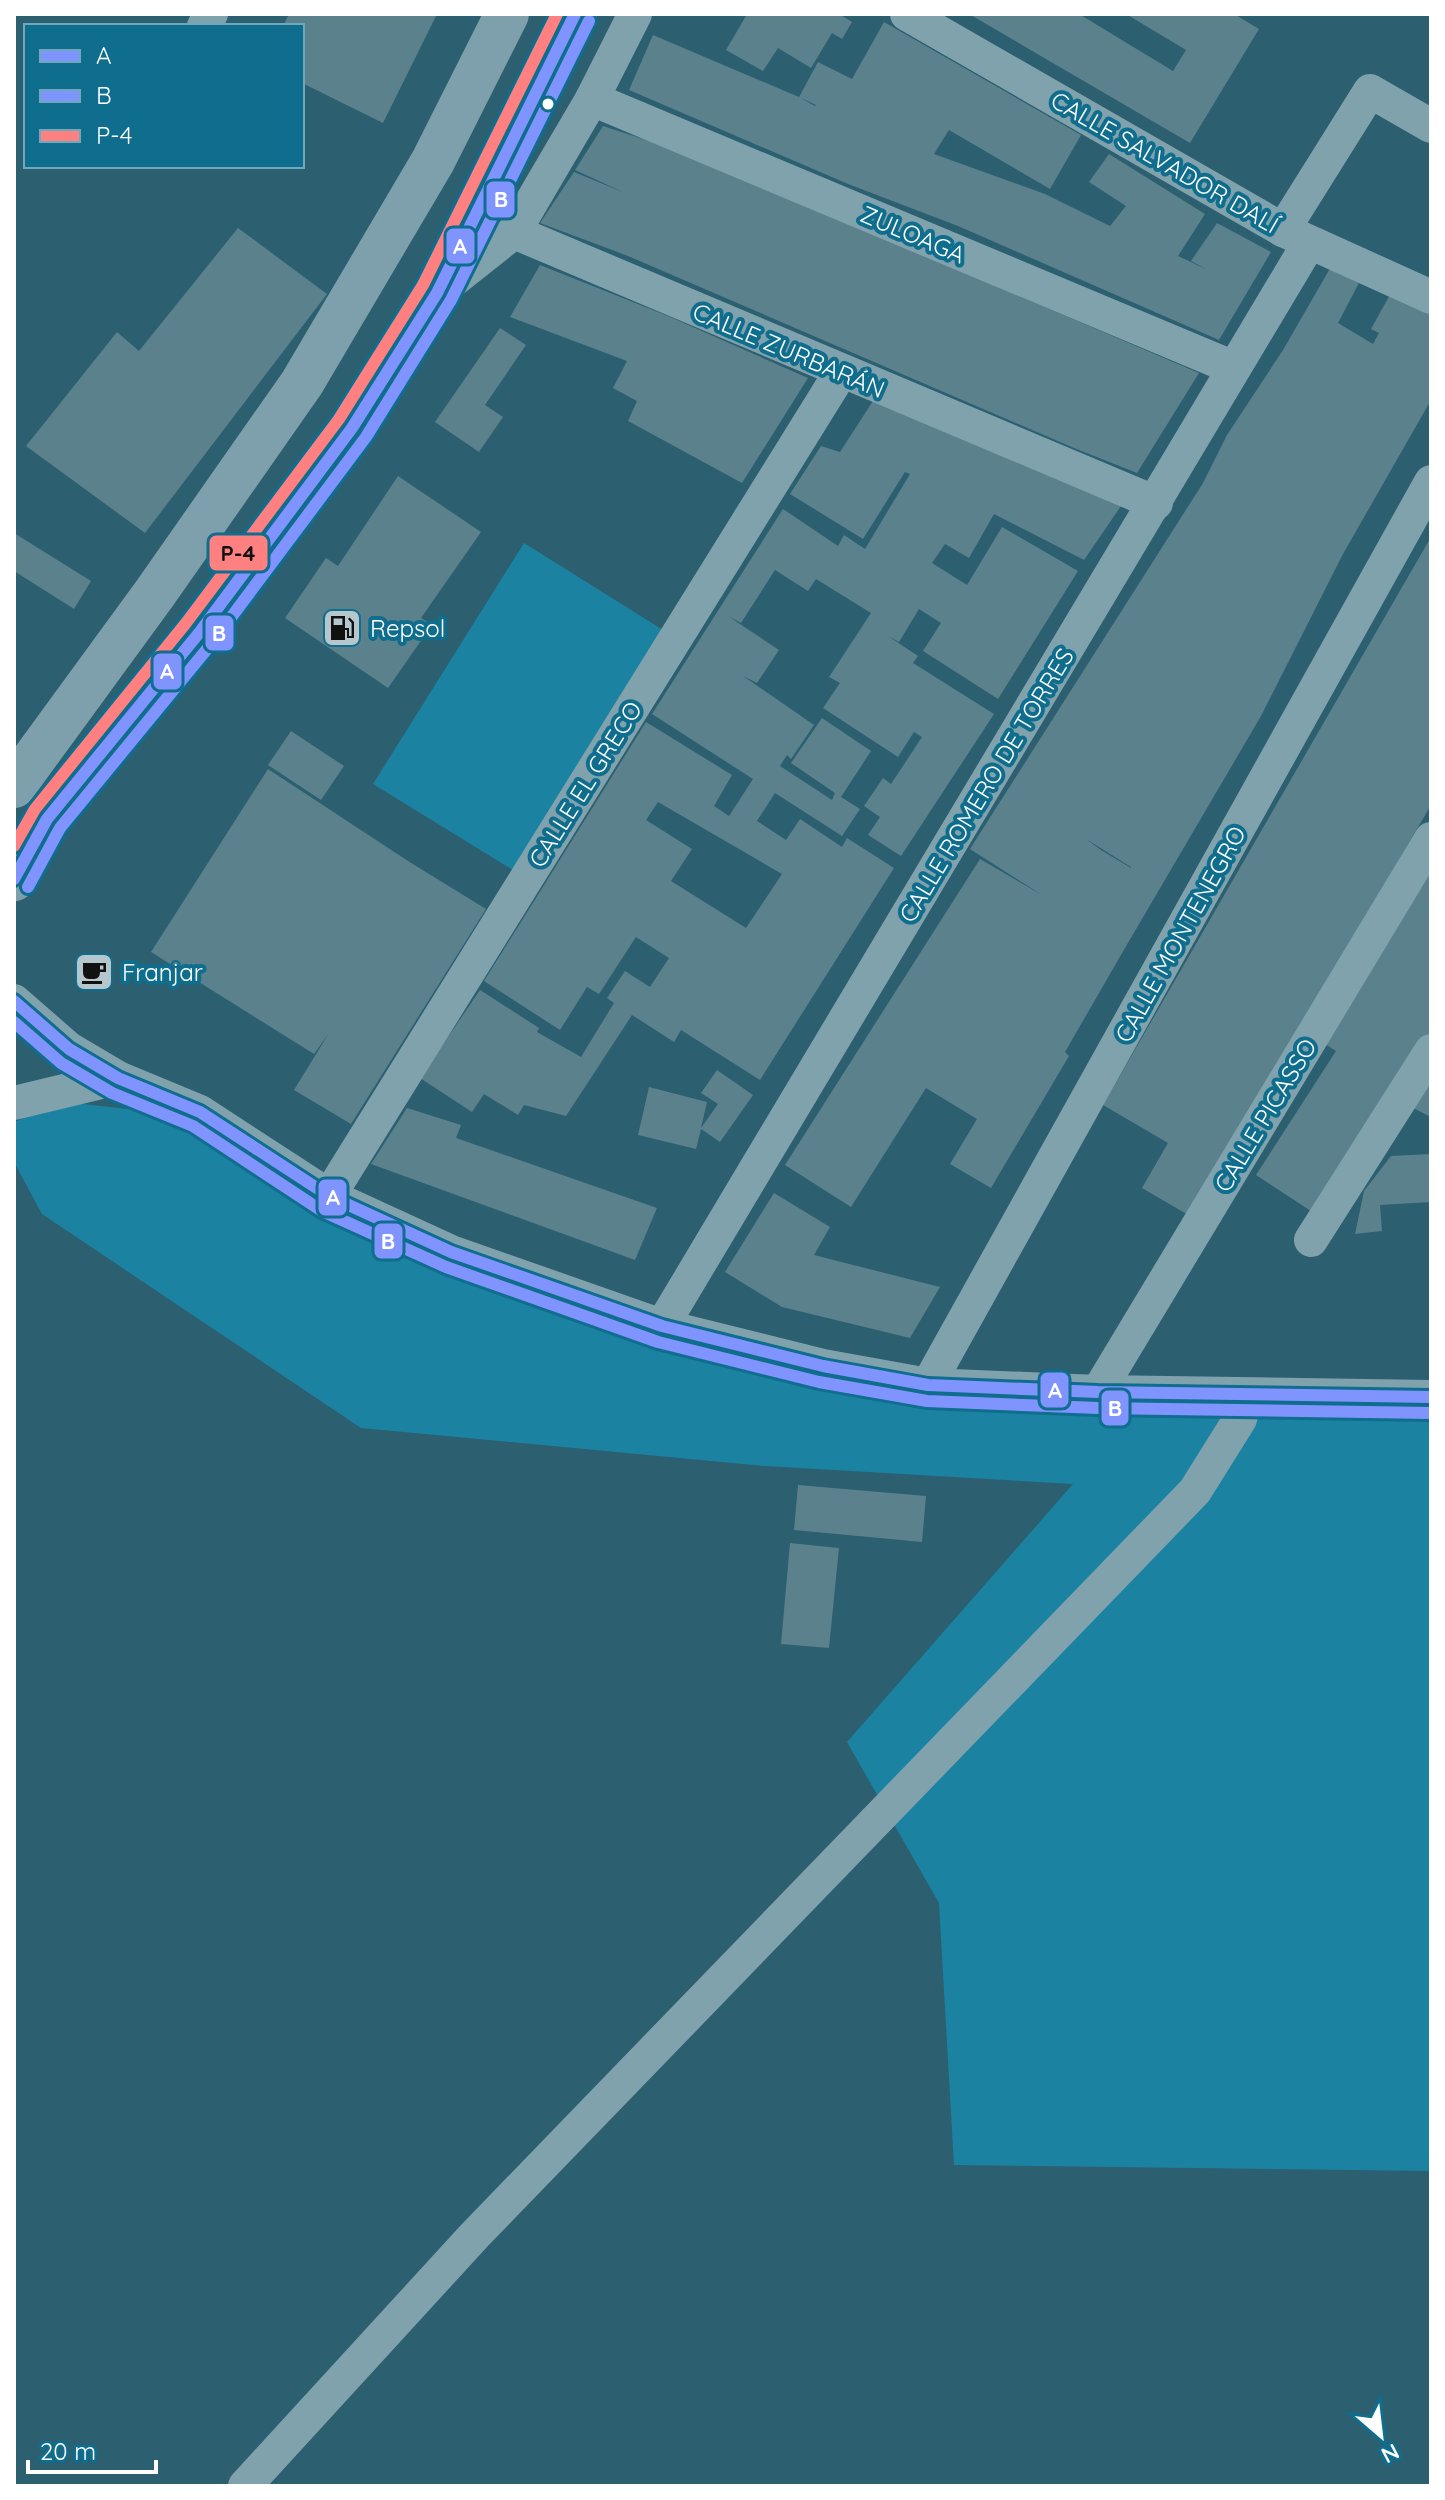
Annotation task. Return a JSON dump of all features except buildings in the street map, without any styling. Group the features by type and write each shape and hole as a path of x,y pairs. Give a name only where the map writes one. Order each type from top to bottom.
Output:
{"main road":[{"path":"14,786 155,593 302,383 433,161 507,14"},
{"path":"14,879 47,819 199,633 352,428 437,293 575,14"}],"street":[{"path":"437,293 514,232 592,99 635,14"},
{"name":"CALLE SALVADOR DALÍ","path":"907,14 1296,237 1431,297"},
{"name":"CALLE ROMERO DE TORRES","path":"662,1326 1234,368 1370,91 1431,126"},
{"name":"ZULOAGA","path":"592,99 1234,368"},
{"name":"CALLE ZURBARÁN","path":"514,232 1156,503"},
{"name":"CALLE EL GRECO","path":"329,1196 841,372"},
{"name":"CALLE MONTENEGRO","path":"928,1385 1431,482"},
{"name":"CALLE PICASSO","path":"1098,1392 1431,839"},
{"path":"14,1001 69,1049 118,1078 200,1112 329,1196 451,1252 662,1326 823,1366 928,1385 1098,1392 1431,1397"},
{"path":"1311,1240 1431,1051"},
{"path":"14,1103 118,1078"},
{"path":"245,2486 474,2236 1195,1491 1240,1419 1246,1395"}],"shaded area":[{"path":"524,543 663,630 513,870 373,784"},
{"path":"65,1102 193,1116 330,1208 503,1295 867,1384 1244,1415 1361,1397 1431,1398 1431,2171 954,2165 939,1903 847,1742 1073,1484 765,1466 361,1428 42,1214 14,1162 14,1122"}],"transit line":[{"name":"P-4","path":"14,846 35,809 186,623 339,419 423,285 557,14"},
{"name":"A","path":"14,879 47,819 199,633 352,428 437,293 575,14"},
{"name":"B","path":"28,887 60,828 212,643 366,437 451,300 589,21"},
{"name":"A","path":"14,1001 69,1049 118,1078 200,1112 329,1196 451,1252 662,1326 823,1366 928,1385 1098,1392 1431,1397"},
{"name":"B","path":"14,1022 61,1063 112,1093 193,1126 322,1211 446,1267 658,1342 819,1382 927,1401 1098,1408 1431,1413"}],"place":[{"name":"Repsol","path":"342,628"},
{"name":"Franjar","path":"94,972"}]}
